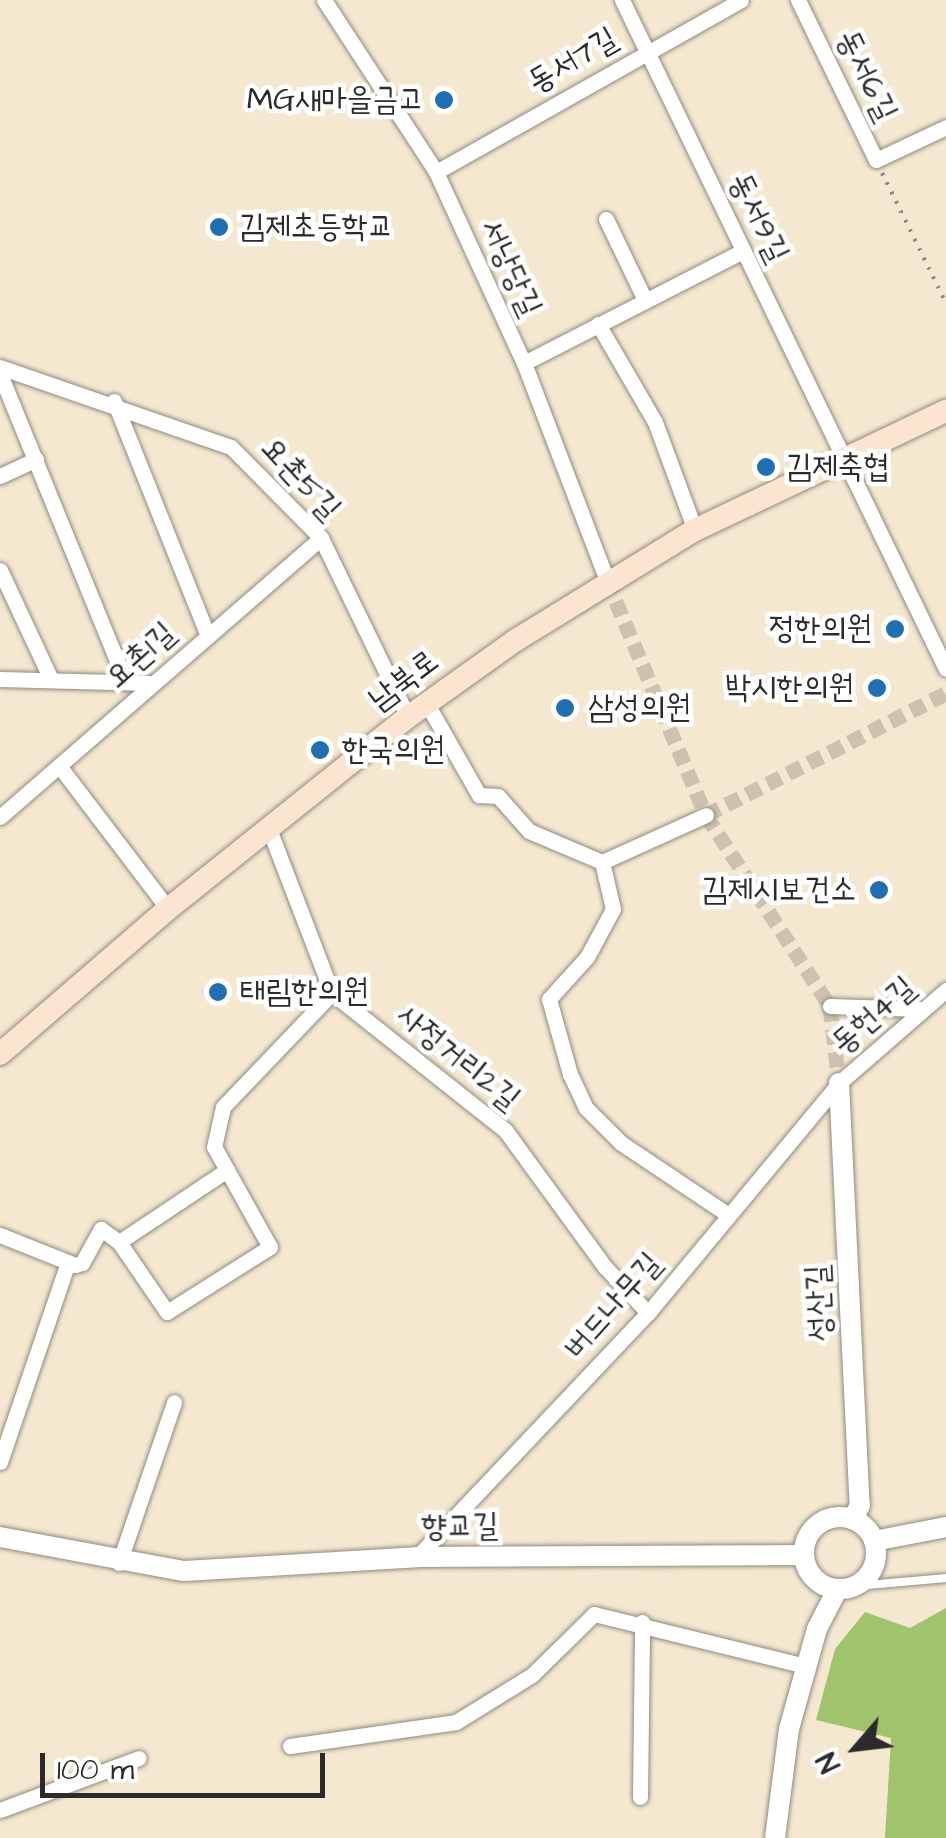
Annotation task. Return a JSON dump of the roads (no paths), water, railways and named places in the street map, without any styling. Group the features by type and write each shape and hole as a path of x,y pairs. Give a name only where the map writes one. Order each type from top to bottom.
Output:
{"main road":[{"name":"남북로","path":"4,1044 418,710 607,580 695,530 946,411"}],"street":[{"name":"서낭당길","path":"324,0 436,172 524,363 607,580"},
{"name":"동서9길","path":"622,0 847,460"},
{"name":"동서7길","path":"436,172 741,0"},
{"name":"동서6길","path":"798,0 876,160 946,127"},
{"path":"606,220 645,300"},
{"path":"524,363 743,251"},
{"path":"598,324 655,422 695,530"},
{"name":"요촌5길","path":"0,370 114,401 231,447 320,538 418,710 479,795 498,796 529,831 602,862"},
{"name":"요촌5길","path":"0,370 124,678"},
{"path":"114,401 208,634"},
{"path":"0,476 36,459"},
{"path":"847,460 946,669"},
{"name":"요촌1길","path":"0,817 320,538"},
{"path":"0,570 50,677"},
{"path":"1,680 124,678 150,684"},
{"path":"60,768 168,909"},
{"path":"706,815 602,862 613,909 587,957 549,1000 570,1074 586,1108 621,1143 727,1214"},
{"path":"0,1235 82,1264 101,1229 120,1242 167,1312 270,1247 214,1147 223,1107 332,993 269,829"},
{"name":"동헌4길","path":"840,1083 946,990"},
{"name":"사정거리2길","path":"332,993 506,1130 605,1267 648,1313"},
{"path":"830,1006 921,1009"},
{"name":"버드나무길","path":"418,1557 648,1313 840,1083"},
{"name":"성산길","path":"840,1083 860,1505 853,1519"},
{"path":"120,1242 227,1170"},
{"path":"0,1462 7,1418 68,1262"},
{"path":"119,1563 174,1402"},
{"path":"775,1838 789,1728 806,1666 847,1588 872,1572 874,1542 853,1519 823,1521 808,1535 804,1556 818,1582 847,1588"},
{"path":"874,1542 946,1527"},
{"name":"향교길","path":"0,1537 119,1563 184,1571 418,1557 804,1556"},
{"path":"290,1746 456,1722 532,1675 594,1614 642,1622 806,1666"},
{"path":"640,1798 642,1622"},
{"path":"0,1810 139,1758"}],"lane":[{"path":"847,1588 946,1578"}],"tunnel":[{"path":"607,580 706,815 830,1006 839,1083"},
{"path":"706,815 946,693"}],"place":[{"name":"MG새마을금고","path":"444,100"},
{"name":"김제초등학교","path":"219,227"},
{"name":"김제축협","path":"766,467"},
{"name":"정한의원","path":"895,629"},
{"name":"박시한의원","path":"877,688"},
{"name":"삼성의원","path":"565,708"},
{"name":"한국의원","path":"320,750"},
{"name":"김제시보건소","path":"879,890"},
{"name":"태림한의원","path":"218,992"}]}
